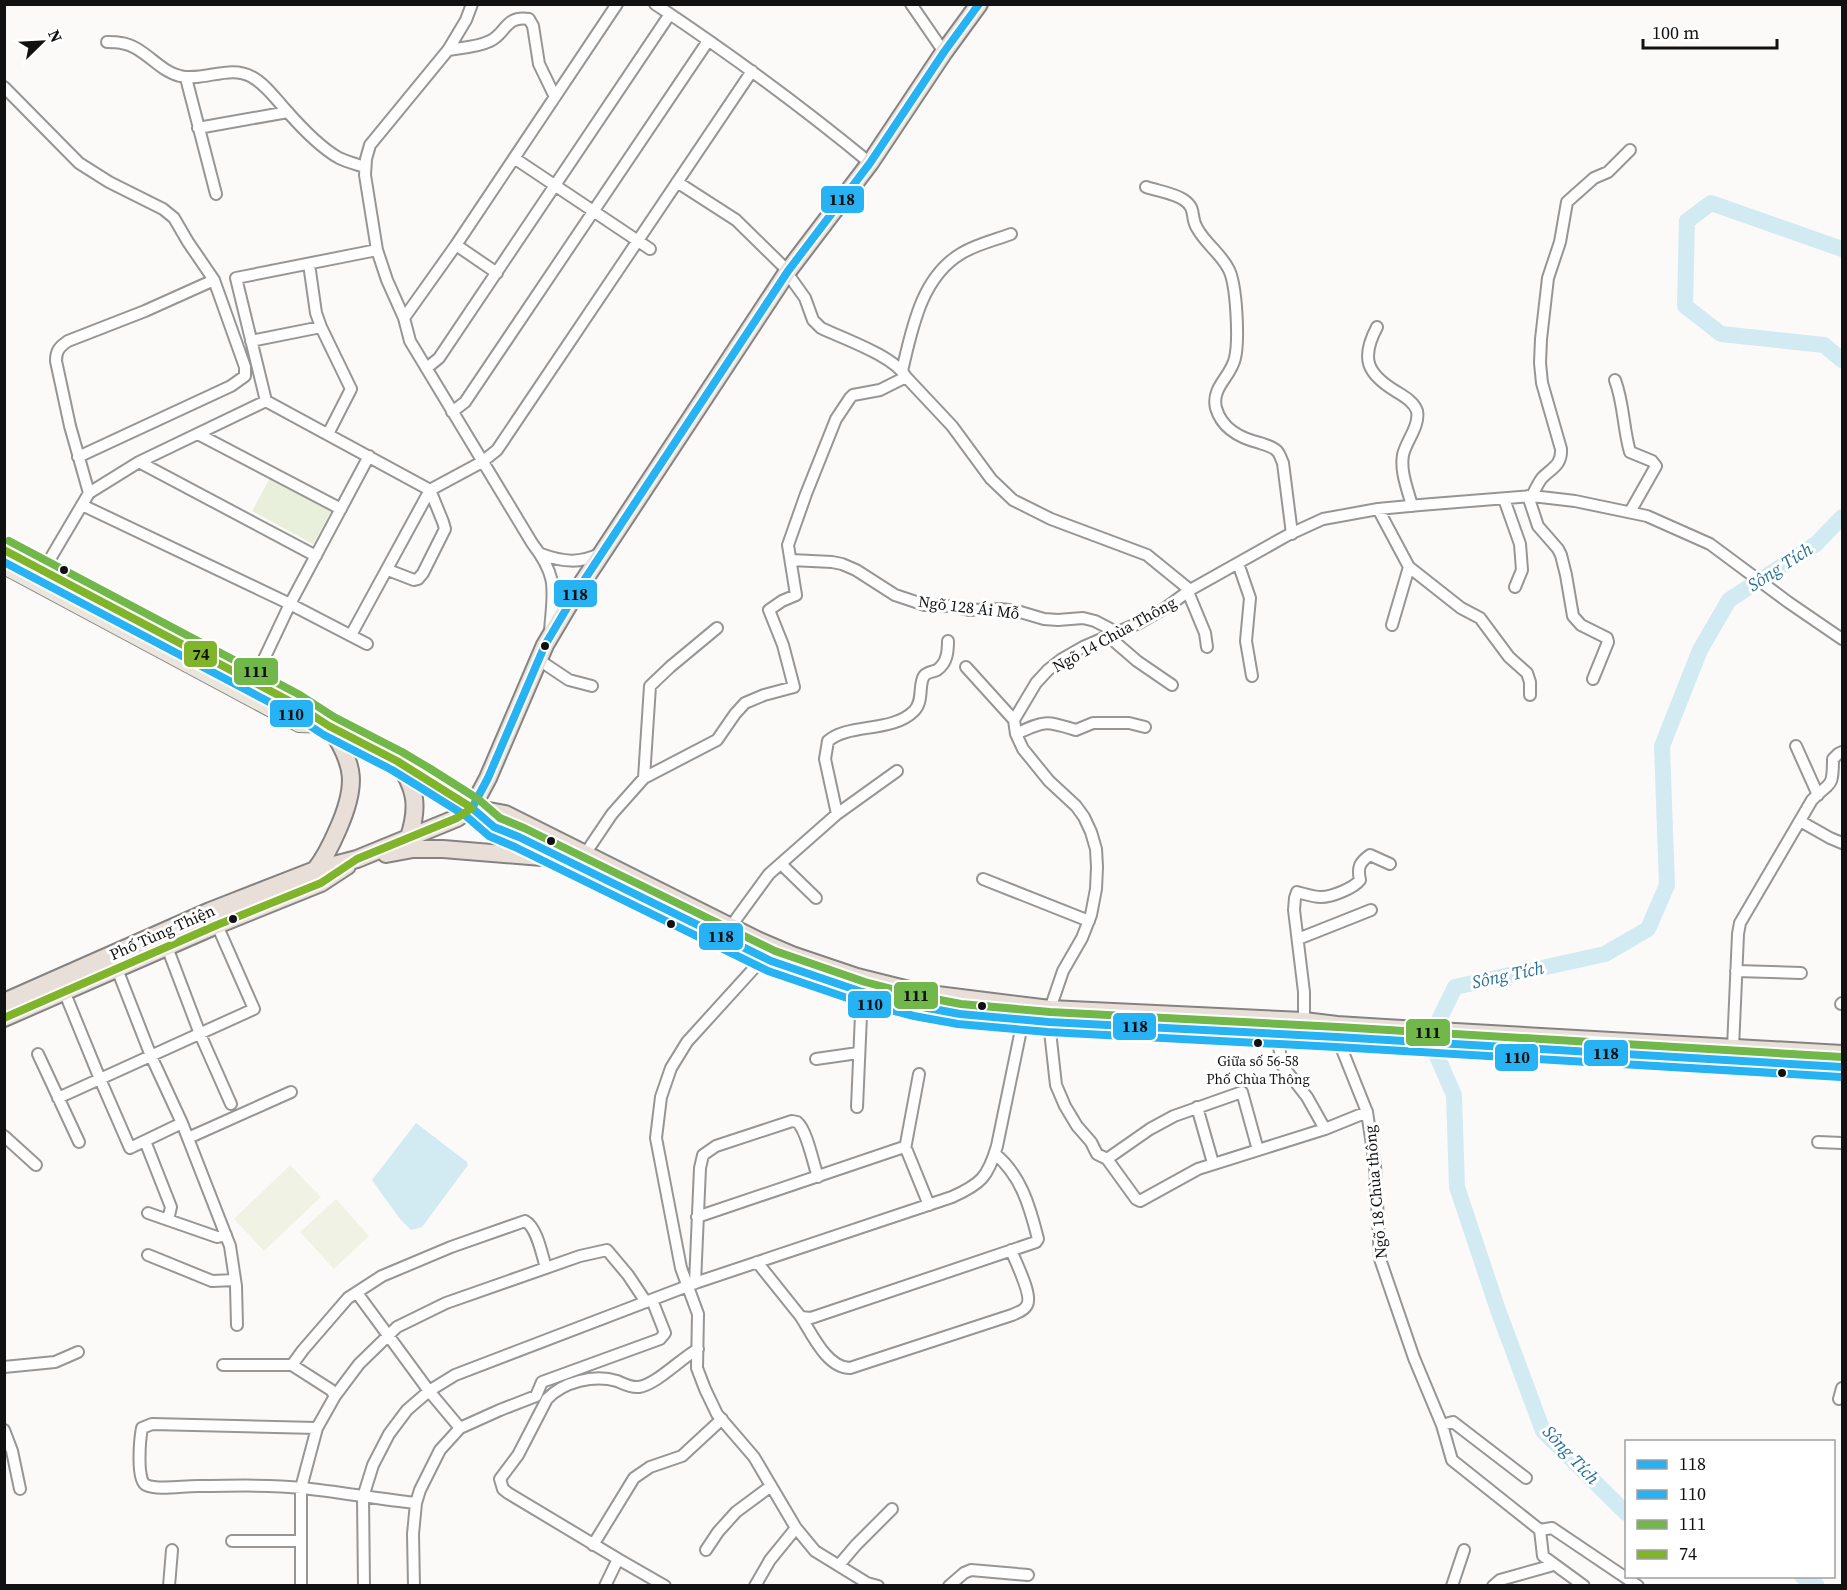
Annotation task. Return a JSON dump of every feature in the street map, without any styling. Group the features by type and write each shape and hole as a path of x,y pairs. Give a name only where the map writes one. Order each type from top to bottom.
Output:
{"highway":[{"path":"472,808 488,778 550,636 603,551 788,271 870,163 979,4"},
{"path":"318,876 351,793 352,779 348,762 340,742 329,726"},
{"path":"397,761 408,776 413,788 415,806 409,837"},
{"path":"472,808 494,827 567,860"},
{"path":"472,808 505,814 591,862 769,952 862,992 1049,1016 1277,1034 1337,1031 1842,1067"},
{"name":"Phố Tùng Thiện","path":"4,1018 217,925 318,876 457,818 472,808"},
{"path":"357,859 413,849 443,849 591,862 731,926 769,952 792,955 960,1014 1023,1020 1049,1016 1305,1021 1337,1031"},
{"name":"Phố Tùng Thiện","path":"4,1002 210,911 318,876"},
{"path":"1538,1044 1734,1048 1842,1054"}],"main road":[{"path":"4,550 295,704 329,726 397,761 472,808"},
{"path":"4,567 299,725 329,726"},
{"path":"41,586 43,571"}],"street":[{"path":"472,4 466,20 448,50 370,145 365,176 377,250 404,318 410,341 546,562 552,580 550,636"},
{"path":"404,318 456,245 616,4"},
{"path":"656,4 814,117 870,163"},
{"path":"911,4 944,52"},
{"path":"428,367 439,358 670,14"},
{"path":"448,50 489,42 509,22 520,18 529,19 533,26 539,64 555,97"},
{"path":"452,412 465,402 708,40"},
{"path":"108,42 123,43 135,48 164,70 177,76 186,78 225,73 250,75 261,83 329,151 340,159 365,166"},
{"path":"351,635 430,490 483,462 497,450 752,71"},
{"path":"186,78 216,194"},
{"path":"4,87 79,163 109,182 163,209 174,218 214,280 245,367 244,376 231,386 78,458"},
{"path":"198,128 288,112"},
{"path":"1593,679 1608,642 1607,638 1581,626 1573,616 1561,555 1538,526 1530,496 1541,479 1558,465 1562,458 1542,384 1540,363 1548,278 1560,242 1567,202 1593,178 1608,172 1630,150"},
{"path":"514,158 650,249"},
{"path":"677,182 736,220 788,271 805,298 816,323 821,328 878,354 904,374 952,426 991,479 1013,500 1051,519 1147,555 1189,591 1205,633 1207,647"},
{"path":"1146,187 1187,202 1193,211 1197,229 1231,273 1236,313 1235,358 1218,388 1216,408 1224,424 1230,430 1251,441 1272,448 1280,455 1292,534"},
{"path":"591,862 612,814 644,778 717,740 735,714 746,703 764,695 794,687 783,645 769,610 796,595 788,545 806,494 841,412 853,395 880,390 904,374 919,312 933,280 962,253 1011,234"},
{"path":"456,245 497,273"},
{"path":"377,250 236,278 266,401 430,490 445,529 423,573 414,580 388,570"},
{"path":"309,264 316,313 351,389 328,434"},
{"path":"89,493 62,392 56,352 68,341 145,311 214,280"},
{"path":"251,341 321,327"},
{"path":"1377,327 1367,349 1369,366 1383,382 1411,401 1417,412 1416,421 1403,454 1403,472 1412,506"},
{"path":"1616,380 1630,452 1652,461 1656,466 1630,512"},
{"path":"43,571 89,493 139,462 266,401"},
{"path":"198,434 341,509"},
{"path":"246,697 290,604 369,456"},
{"path":"139,462 316,555"},
{"name":"Ngõ 14 Chùa Thông","path":"1014,720 1036,682 1062,659 1083,647 1141,622 1238,563 1323,519 1378,509 1530,496 1575,501 1647,516 1710,544 1842,639"},
{"path":"1504,499 1520,543 1522,570 1515,586"},
{"path":"82,505 290,604 367,644"},
{"path":"1378,509 1409,567 1461,608 1480,618 1509,657 1527,673 1530,695"},
{"path":"541,554 573,562 588,559 603,551"},
{"name":"Ngõ 128 Ái Mỗ","path":"791,560 842,564 856,570 895,595 925,605 951,606 969,610 1000,609 1017,611 1044,619 1083,618 1103,625 1137,661 1172,685"},
{"path":"1238,563 1250,598 1246,641 1252,676"},
{"path":"1392,625 1409,567"},
{"path":"644,778 650,686 717,628"},
{"path":"837,814 825,759 828,741 838,736 901,720 914,711 919,705 923,678 926,674 939,668 948,655 948,641"},
{"path":"538,660 569,680 592,686"},
{"path":"966,667 1014,720 1016,734 1023,749 1048,782 1076,806 1091,832 1096,849 1097,867 1096,889 1089,921 1063,971 1049,1016 1056,1085 1077,1126 1091,1142 1097,1154 1107,1159 1136,1199 1140,1201 1180,1177 1213,1163 1324,1129 1367,1112"},
{"path":"1016,734 1043,722 1059,724 1076,730 1093,723 1129,723 1145,726"},
{"path":"1796,746 1818,795"},
{"path":"1734,1048 1740,923 1812,800 1829,787 1833,759 1842,752"},
{"path":"731,926 769,874 837,814 897,771"},
{"path":"1800,821 1842,843"},
{"path":"1305,1021 1304,992 1294,910 1298,892 1319,897 1328,896 1358,883 1360,880 1358,870 1362,861 1371,855 1390,864"},
{"path":"781,864 816,898"},
{"path":"983,879 1089,921"},
{"path":"1298,939 1371,910"},
{"path":"58,1098 254,1009 217,925"},
{"path":"166,948 231,1104"},
{"path":"692,1284 681,1268 656,1138 661,1097 671,1068 687,1042 769,952"},
{"path":"117,969 151,1056 182,1123 230,1246 235,1280 237,1326"},
{"path":"1736,971 1801,973"},
{"path":"64,992 130,1148 182,1123"},
{"path":"857,1107 862,992"},
{"path":"364,1586 363,1497 373,1465 389,1434 407,1410 429,1391 455,1375 692,1284 929,1205 970,1189 986,1174 995,1154 1023,1020"},
{"name":"Ngõ 18 Chùa thông","path":"1337,1031 1367,1112 1375,1165 1380,1259 1414,1358 1442,1425 1452,1460 1540,1530 1552,1528 1625,1577"},
{"path":"1277,1034 1282,1065 1307,1097 1324,1129"},
{"path":"816,1059 858,1053"},
{"path":"38,1054 79,1142"},
{"path":"919,1074 905,1149 929,1205"},
{"path":"188,1138 291,1092"},
{"path":"1107,1159 1150,1129 1197,1107 1242,1092 1258,1150"},
{"path":"1197,1107 1213,1163"},
{"path":"818,1177 801,1125 792,1121 716,1146 703,1155 700,1161 692,1284 698,1314 697,1368 717,1414 754,1457 796,1528 816,1551 867,1583 878,1586"},
{"path":"4,1136 36,1165"},
{"path":"146,1141 171,1207 168,1220"},
{"path":"1818,1142 1842,1143"},
{"path":"697,1217 895,1149 905,1149"},
{"path":"801,1317 811,1318 1036,1242 1038,1239 1031,1212 1014,1172 995,1154"},
{"path":"148,1213 217,1237 226,1235"},
{"path":"292,1365 348,1298 382,1276 441,1251 525,1221 533,1230 546,1268"},
{"path":"301,1586 301,1488 317,1428 335,1396 359,1364 397,1327 446,1303 580,1256 607,1250 649,1301 665,1333 660,1339 542,1382 536,1396 460,1428 440,1450 416,1503 413,1534 414,1586"},
{"path":"757,1262 830,1358 837,1364 850,1368 1002,1318 1024,1308 1028,1305 1028,1295 1011,1250"},
{"path":"148,1255 212,1281 235,1280"},
{"path":"357,1293 429,1391 460,1428"},
{"path":"665,1586 508,1493 503,1489 500,1479 518,1455 547,1399 552,1394 568,1385 589,1379 609,1379 637,1388 644,1386 698,1349"},
{"path":"4,1367 55,1362 78,1352"},
{"path":"223,1365 292,1365 331,1390 335,1396"},
{"path":"1839,1399 1842,1388"},
{"path":"593,1545 634,1478 650,1467 682,1456 722,1419"},
{"path":"1442,1425 1453,1422 1527,1478"},
{"path":"317,1428 152,1424 142,1428 140,1437 142,1482 159,1487 189,1485 301,1488 416,1503"},
{"path":"4,1430 12,1451 20,1489"},
{"path":"706,1551 718,1532 736,1512 771,1486"},
{"path":"839,1565 892,1509"},
{"path":"755,1586 770,1560 796,1528"},
{"path":"1540,1530 1543,1556 1584,1586"},
{"path":"232,1541 301,1541"},
{"path":"170,1586 172,1550"},
{"path":"1452,1586 1464,1550"},
{"path":"605,1586 618,1559"},
{"path":"1493,1586 1500,1580 1550,1566 1550,1561"},
{"path":"949,1586 971,1569 1028,1575"}],"green space":[{"path":"270,478 331,511 313,544 252,511"}],"shaded area":[{"path":"290,1165 321,1197 264,1251 234,1219"},
{"path":"336,1199 369,1236 334,1269 300,1232"}],"water":[{"path":"416,1123 468,1165 422,1227 411,1230 400,1219 372,1180"}],"waterway":[{"name":"Sông Tích","path":"1842,249 1711,203 1687,221 1685,306 1721,334 1824,345 1842,360"},
{"name":"Sông Tích","path":"1625,1512 1543,1431 1498,1310 1457,1187 1454,1095 1436,1054 1435,1028 1455,987 1605,954 1648,929 1667,885 1662,746 1700,650 1729,600 1816,544 1842,517"},
{"name":"Sông Tích","path":"1805,1578 1817,1586"}],"transit line":[{"name":"118","path":"472,808 488,778 545,645 577,591 788,271 870,163 979,4"},
{"name":"111","path":"9,541 300,695 334,717 402,752 478,799 500,818 775,951 865,982 961,1004 1050,1012 1842,1057"},
{"name":"74","path":"4,550 295,704 329,726 397,761 472,808"},
{"name":"110","path":"4,562 290,713 324,735 392,770 466,816 489,836 768,971 859,1002 958,1024 1048,1032 1841,1077"},
{"name":"118","path":"472,808 494,827 519,837 771,961 862,992 917,1006 960,1014 1049,1022 1842,1067"},
{"name":"74","path":"4,1018 217,925 321,883 357,859 457,818 472,808"}],"place":[{"name":"Giữa số 56-58 Phố Chùa Thông","path":"1258,1043"}]}
